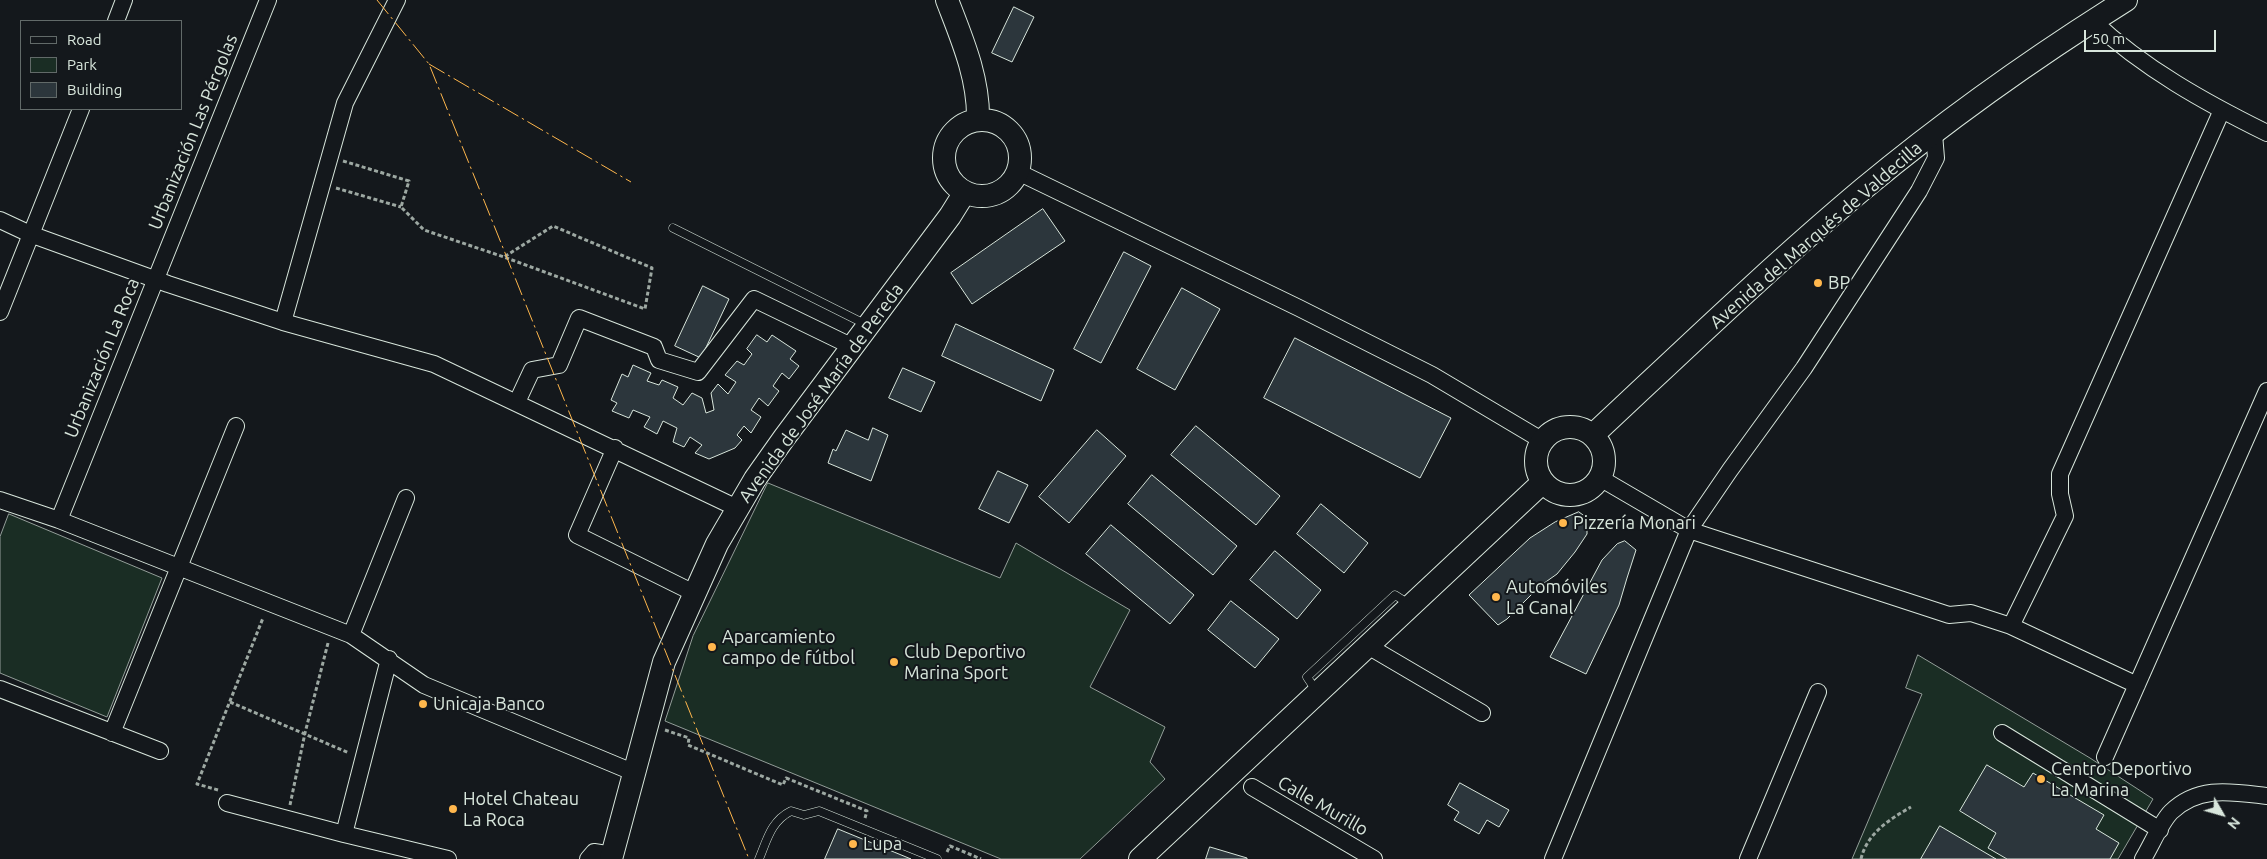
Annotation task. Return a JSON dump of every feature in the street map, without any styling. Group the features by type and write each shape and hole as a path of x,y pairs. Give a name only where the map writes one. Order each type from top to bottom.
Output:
{"main road":[{"path":"947,0 970,63 979,103 978,120"},
{"name":"Avenida del Marqués de Valdecilla","path":"1593,436 1776,265 1863,190 1999,84 2126,0"},
{"path":"978,120 991,121 1003,126 1013,135 1019,146 1018,172 1011,183 995,193 977,196 965,192 955,185 948,175 944,163 949,139 967,123 978,120"},
{"name":"Avenida de José María de Pereda","path":"612,857 664,662 694,593 737,508 784,438 870,326 950,216 965,192"},
{"path":"1572,427 1584,430 1593,436 1600,444 1604,455 1604,467 1600,478 1593,487 1584,493 1562,494 1552,490 1543,482 1538,473 1536,462 1542,441 1550,433 1561,428 1572,427"},
{"path":"1140,859 1543,482"}],"street":[{"path":"116,20 124,0"},
{"name":"Urbanización Las Pérgolas","path":"157,279 187,196 268,0"},
{"path":"283,322 328,157 345,103 397,0"},
{"path":"2093,21 2116,43 2222,110 2267,133"},
{"path":"0,312 80,110"},
{"path":"2011,626 2064,516 2060,494 2060,474 2222,110"},
{"path":"1553,859 1689,530 1804,368 1919,191 1936,158 1934,134"},
{"path":"1018,172 1300,308 1432,375 1542,441"},
{"name":"Urbanización La Roca","path":"0,220 30,234 157,279 59,520"},
{"path":"157,279 283,322 434,364 615,448 737,508"},
{"path":"517,402 532,370 558,365 578,318 654,347 659,360 698,372 754,300 853,347"},
{"path":"2105,757 2267,391"},
{"path":"112,733 236,426"},
{"path":"615,448 577,535 694,593"},
{"path":"1600,478 1689,530 1949,616 1971,613 2011,626 2137,685"},
{"path":"351,635 406,498"},
{"path":"0,500 59,520 351,635 389,659 424,685 635,773"},
{"path":"1368,646 1482,713"},
{"path":"344,834 389,659"},
{"path":"0,689 160,751"},
{"path":"1748,859 1818,692"},
{"path":"2002,734 2160,830"},
{"name":"Calle Murillo","path":"1252,787 1374,859"},
{"path":"2143,859 2171,812 2194,796 2210,791 2267,796"},
{"path":"227,803 448,859"},
{"path":"588,859 594,852 612,857"}],"lane":[{"path":"673,228 870,326"},
{"path":"1318,693 1307,677 1395,595 1411,606"},
{"path":"759,859 772,827 779,818 791,811 804,815 819,811 937,859"}],"path":[{"path":"328,157 409,181 402,208"},
{"path":"321,183 402,208 424,230 532,267 645,309 652,268 553,226 504,257"},
{"path":"227,803 220,791 197,784 269,603"},
{"path":"287,819 305,733 332,628"},
{"path":"230,702 363,759"},
{"path":"647,724 689,738 688,745 783,785 786,778 867,811 865,818 873,821"},
{"path":"1861,859 1873,835 1885,824 1911,807"},
{"path":"940,849 948,853 950,846 982,859"}],"green space":[{"name":"Club Deportivo Marina Sport","path":"768,483 1000,578 1016,543 1130,610 1090,687 1165,727 1150,762 1165,779 1080,859 1001,859 665,721 693,636"},
{"path":"9,514 162,578 107,717 0,673 0,537"},
{"name":"Centro Deportivo La Marina","path":"1918,655 2090,758 2153,799 2118,859 1852,859 1922,694 1906,688"}],"building":[{"path":"1014,7 1034,17 1012,62 992,53"},
{"path":"1043,209 1065,241 972,304 951,273"},
{"path":"1124,252 1151,266 1101,363 1074,349"},
{"path":"703,286 729,299 701,358 675,346"},
{"path":"1182,288 1220,309 1175,390 1137,369"},
{"path":"956,324 1054,370 1041,401 942,356"},
{"path":"757,335 767,342 772,335 796,351 790,359 799,366 789,379 782,373 773,386 779,391 768,406 759,398 751,410 761,417 751,433 744,426 737,435 742,440 735,448 709,459 695,453 702,445 690,437 684,447 673,442 677,428 663,421 657,434 644,427 650,417 633,410 629,418 612,411 617,403 611,400 622,374 628,377 633,365 651,373 647,381 659,385 662,380 678,387 673,398 683,405 692,393 702,398 706,413 714,410 711,393 718,384 728,394 736,382 725,375 737,361 744,365 752,354 747,349"},
{"path":"1295,338 1451,418 1420,478 1264,398"},
{"path":"903,368 935,382 921,412 889,398"},
{"path":"1196,426 1280,496 1256,525 1171,455"},
{"path":"873,428 888,435 871,481 828,463 833,449 836,451 846,430 868,440"},
{"path":"1097,430 1126,456 1069,523 1039,497"},
{"path":"998,471 1028,485 1009,523 979,509"},
{"path":"1152,475 1237,546 1213,575 1128,504"},
{"path":"1321,504 1368,543 1344,573 1297,534"},
{"path":"1579,512 1587,518 1587,534 1575,552 1557,574 1540,586 1507,619 1498,625 1469,595 1530,538 1555,522"},
{"path":"1111,525 1194,595 1170,624 1086,554"},
{"path":"1625,541 1636,550 1619,605 1586,674 1550,657 1602,560 1617,544"},
{"path":"1275,551 1321,590 1297,619 1250,580"},
{"path":"1231,601 1279,639 1255,668 1208,630"},
{"path":"1987,765 2024,787 2033,773 2104,815 2096,829 2119,843 2110,859 2007,859 1988,848 1996,833 1960,811"},
{"path":"1460,783 1509,810 1499,827 1487,820 1479,834 1454,820 1459,812 1448,805"},
{"path":"1940,826 1996,859 1921,859"},
{"name":"Lupa","path":"838,829 911,859 825,859"},
{"path":"1210,847 1247,858 1247,859 1206,859"}],"power":[{"path":"377,0 429,64 749,859"},
{"path":"429,64 631,182"}],"place":[{"name":"BP","path":"1818,283"},
{"name":"Pizzería Monari","path":"1563,523"},
{"name":"Automóviles La Canal","path":"1496,597"},
{"name":"Aparcamiento campo de fútbol","path":"712,647"},
{"name":"Club Deportivo Marina Sport","path":"894,662"},
{"name":"Unicaja Banco","path":"423,704"},
{"name":"Centro Deportivo La Marina","path":"2041,779"},
{"name":"Hotel Chateau La Roca","path":"453,809"},
{"name":"Lupa","path":"853,844"}]}
